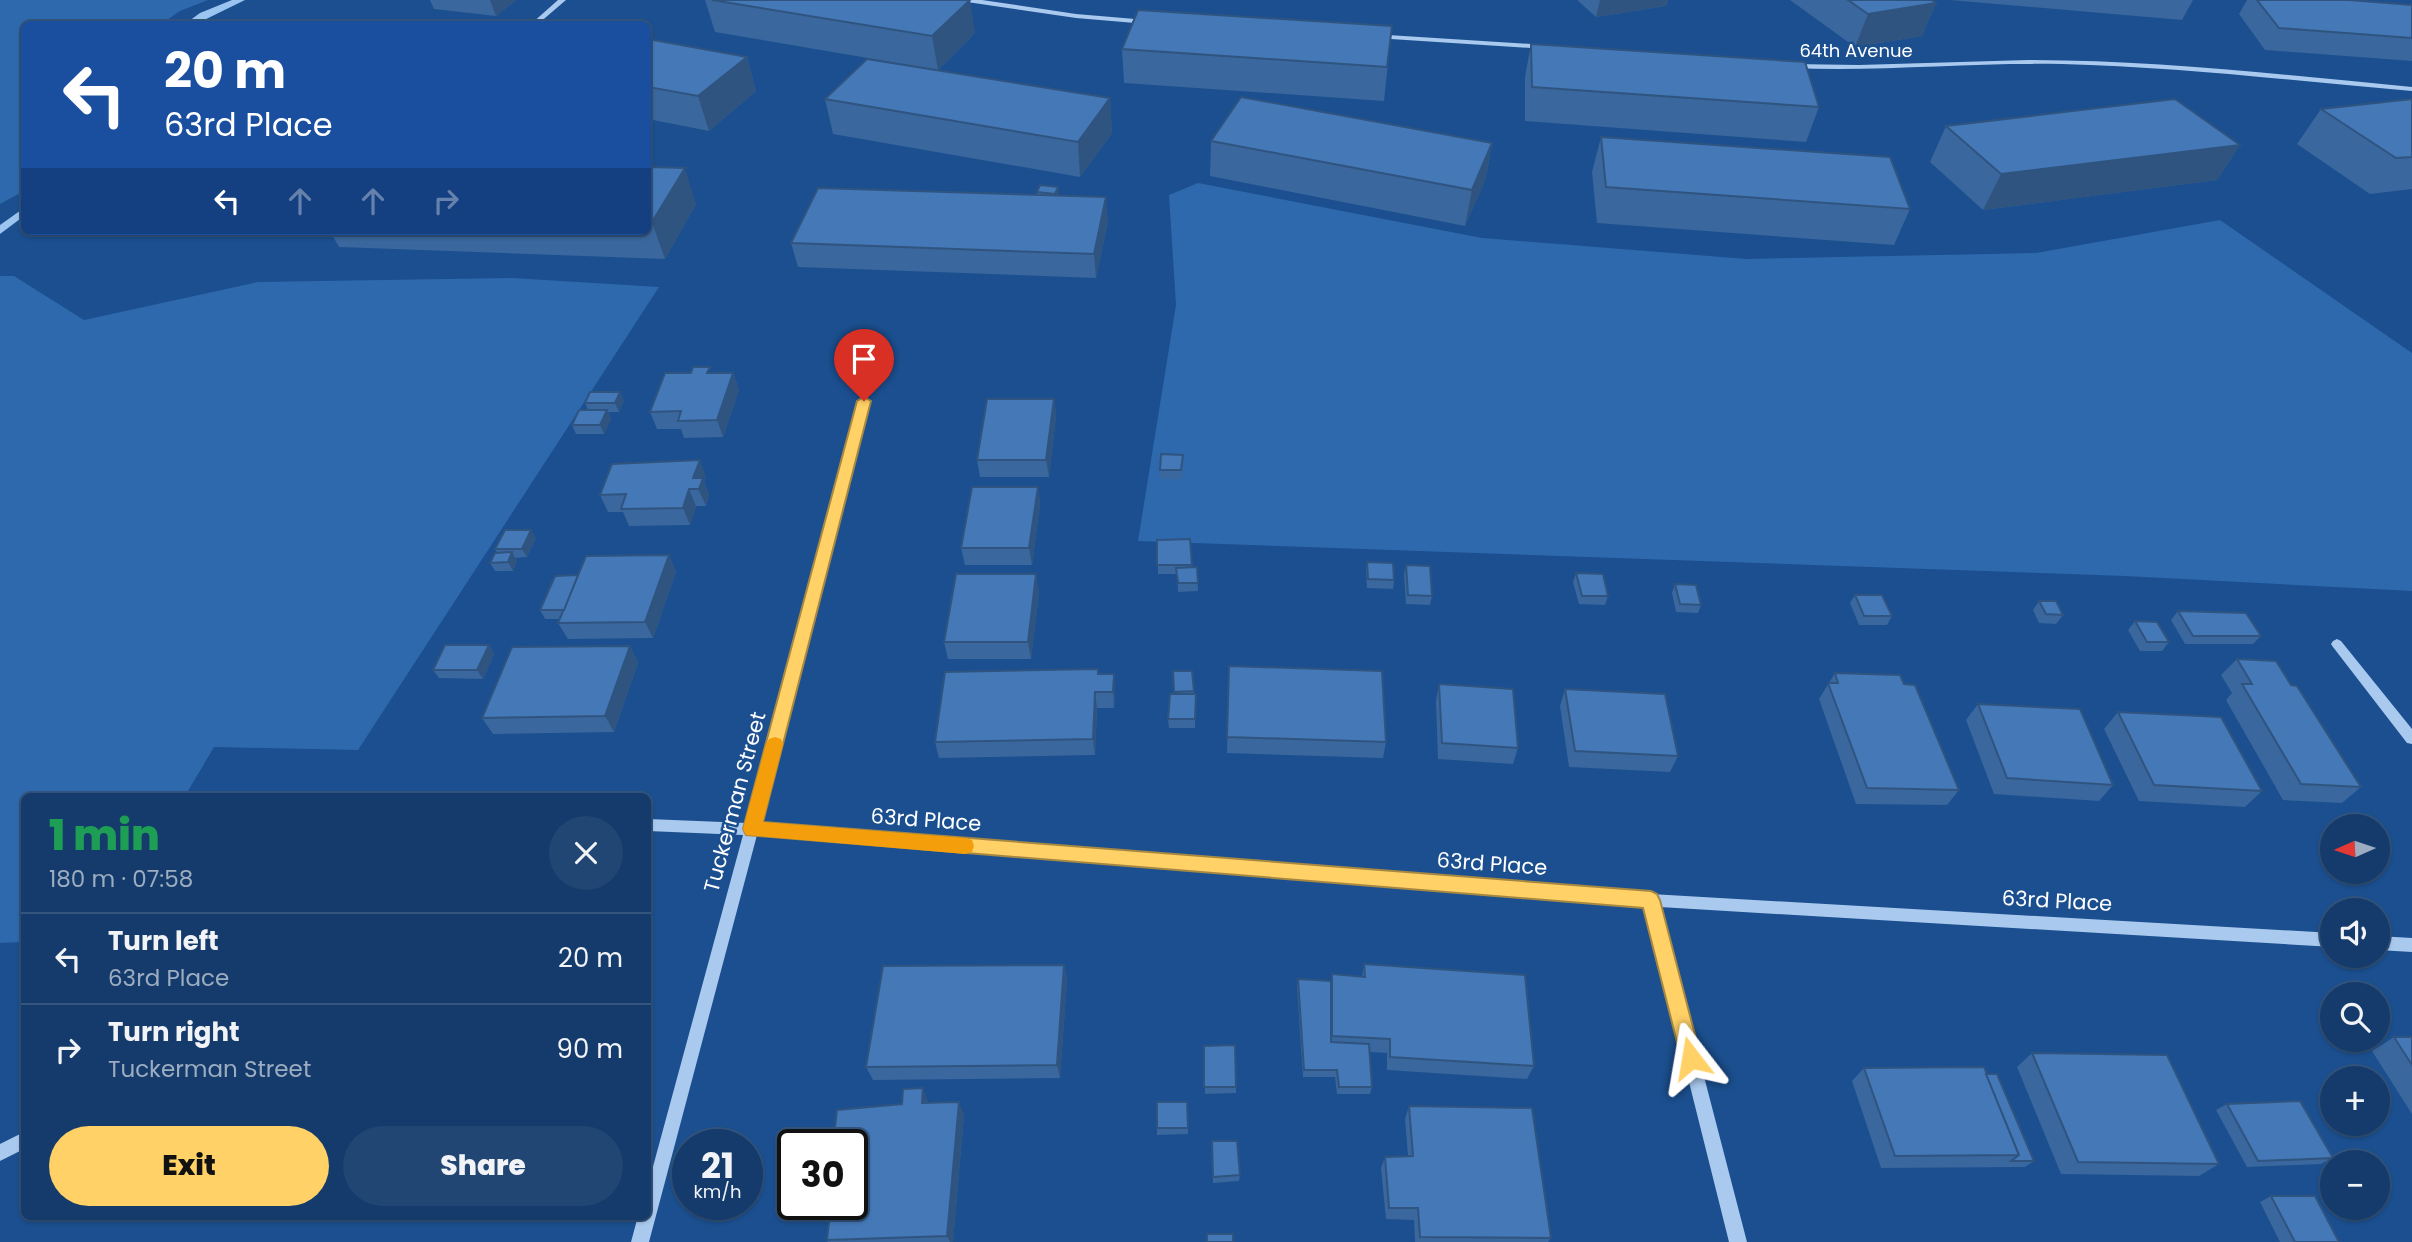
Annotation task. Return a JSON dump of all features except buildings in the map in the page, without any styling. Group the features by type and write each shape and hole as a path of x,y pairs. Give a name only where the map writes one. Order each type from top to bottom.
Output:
{"street":[{"path":"538,21 562,0"},
{"path":"967,0 1064,14 1155,23"},
{"path":"1364,36 1557,48"},
{"name":"64th Avenue","path":"1776,65 1871,68 2012,62 2108,63 2412,89"},
{"name":"Tuckerman Street","path":"651,1200 864,401"},
{"path":"2337,644 2412,739"},
{"name":"63rd Place","path":"651,825 752,829 1651,900 2320,939"},
{"path":"1651,900 1738,1242"},
{"path":"2390,944 2412,945"},
{"path":"0,1153 21,1142"},
{"name":"Tuckerman Street","path":"640,1242 646,1220"}],"shaded area":[{"path":"0,0 208,0 180,11 165,21 21,21 21,193 0,204"},
{"path":"1198,183 1482,238 1747,259 2036,253 2220,220 2412,353 2412,591 2125,576 1138,541 1176,305 1169,195"},
{"path":"0,276 14,276 84,320 258,282 512,278 659,287 358,750 214,747 187,793 21,793 21,942 0,943"}],"waterway":[{"path":"194,21 240,0"},
{"path":"0,231 21,214"}],"slow traffic":[{"path":"775,744 752,829 965,846"}],"route":[{"path":"864,401 752,829 1651,900 1691,1058"}]}
